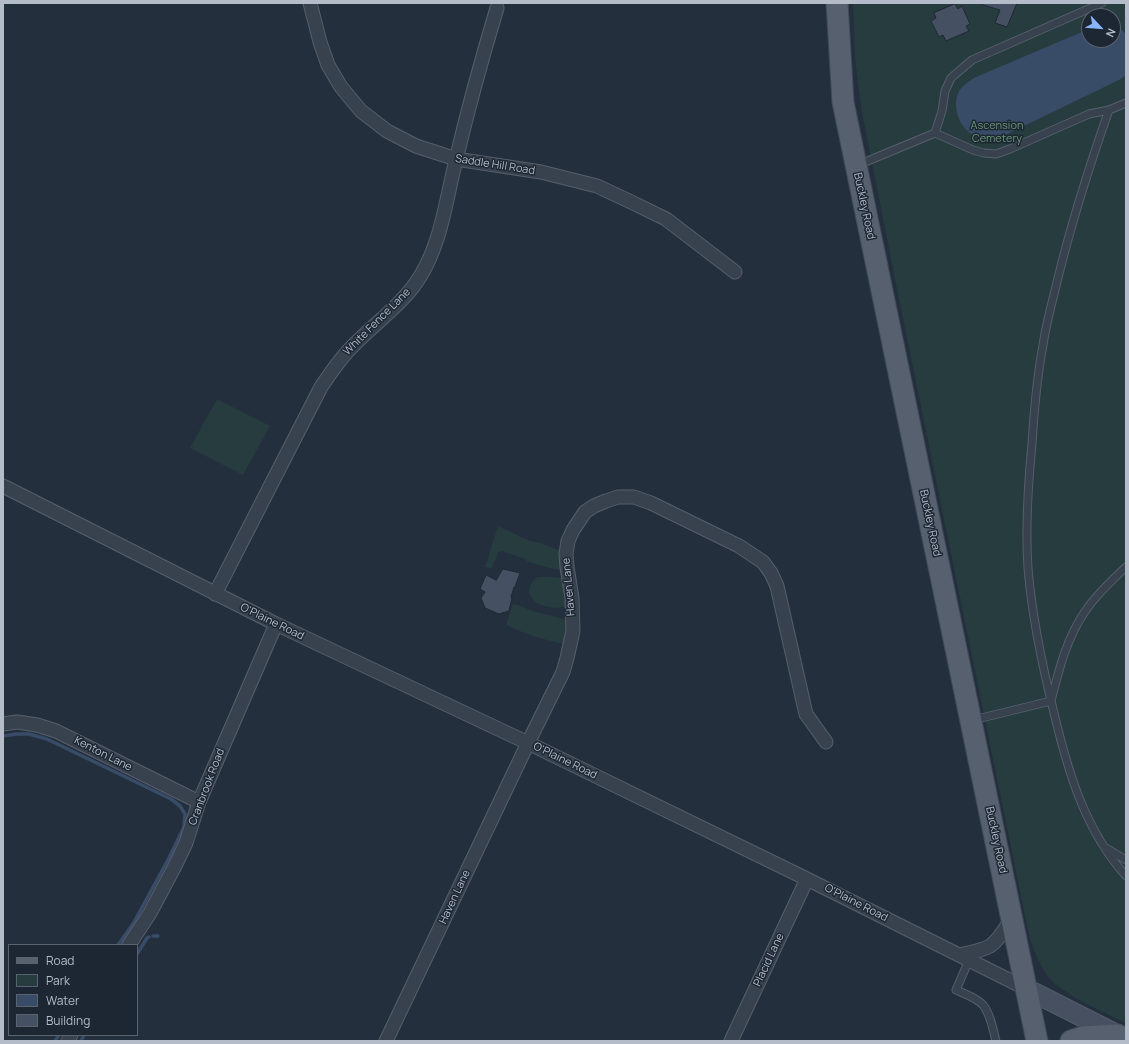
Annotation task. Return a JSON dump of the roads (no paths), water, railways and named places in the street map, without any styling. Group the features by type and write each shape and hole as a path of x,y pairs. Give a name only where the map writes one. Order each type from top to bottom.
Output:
{"main road":[{"name":"Buckley Road","path":"837,3 843,102 1037,1041"},
{"name":"O'Plaine Road","path":"1027,989 1122,1037"},
{"path":"1071,1041 1083,1037 1122,1037"}],"street":[{"name":"Saddle Hill Road","path":"310,3 320,42 328,65 341,87 361,111 387,131 416,146 456,159 541,172 597,186 666,220 735,272"},
{"name":"White Fence Lane","path":"215,594 321,387 333,368 350,349 407,294 421,276 432,254 442,224 456,159 487,39 497,8"},
{"name":"O'Plaine Road","path":"3,486 276,624 528,743 807,879 1027,989"},
{"name":"Haven Lane","path":"386,1041 563,672 573,631 572,598 566,554 568,542 573,530 585,512 594,506 618,497 634,497 651,502 739,546 763,562 771,573 777,586 806,714 826,742"},
{"name":"Cranbrook Road","path":"130,944 150,913 186,843 199,802 276,624"},
{"name":"Kenton Lane","path":"3,724 18,722 37,725 56,731 199,802"},
{"name":"Placid Lane","path":"730,1041 807,879"},
{"path":"964,958 976,951 990,946 1000,936 1012,918"}],"lane":[{"path":"856,166 935,132 942,111 945,91 951,78 972,60 1102,3"},
{"path":"935,132 973,150 996,154 1089,114 1109,110 1126,103"},
{"path":"1109,110 1069,234 1043,344 1034,410 1029,477 1027,511 1028,566 1033,615 1060,742 1085,813 1112,860 1126,876"},
{"path":"1051,701 1068,643 1076,627 1086,610 1100,593 1126,567"},
{"path":"971,720 1051,701"},
{"path":"1104,847 1126,860"},
{"path":"964,958 956,990 983,1005 988,1013 996,1041"}],"water":[{"path":"1121,30 1126,34 1126,75 1119,80 1001,137 986,138 973,135 963,127 960,121 957,113 956,98 959,91 976,77 1081,32 1081,48 1121,48"}],"waterway":[{"path":"3,736 29,734 47,739 171,799 180,806 185,814 184,827 169,858 133,924 119,944"},
{"path":"153,936 158,936"},
{"path":"138,952 149,937"},
{"path":"55,1041 58,1036"},
{"path":"81,1041 84,1036"}],"park label":[{"name":"Ascension Cemetery","path":"997,132"}]}
